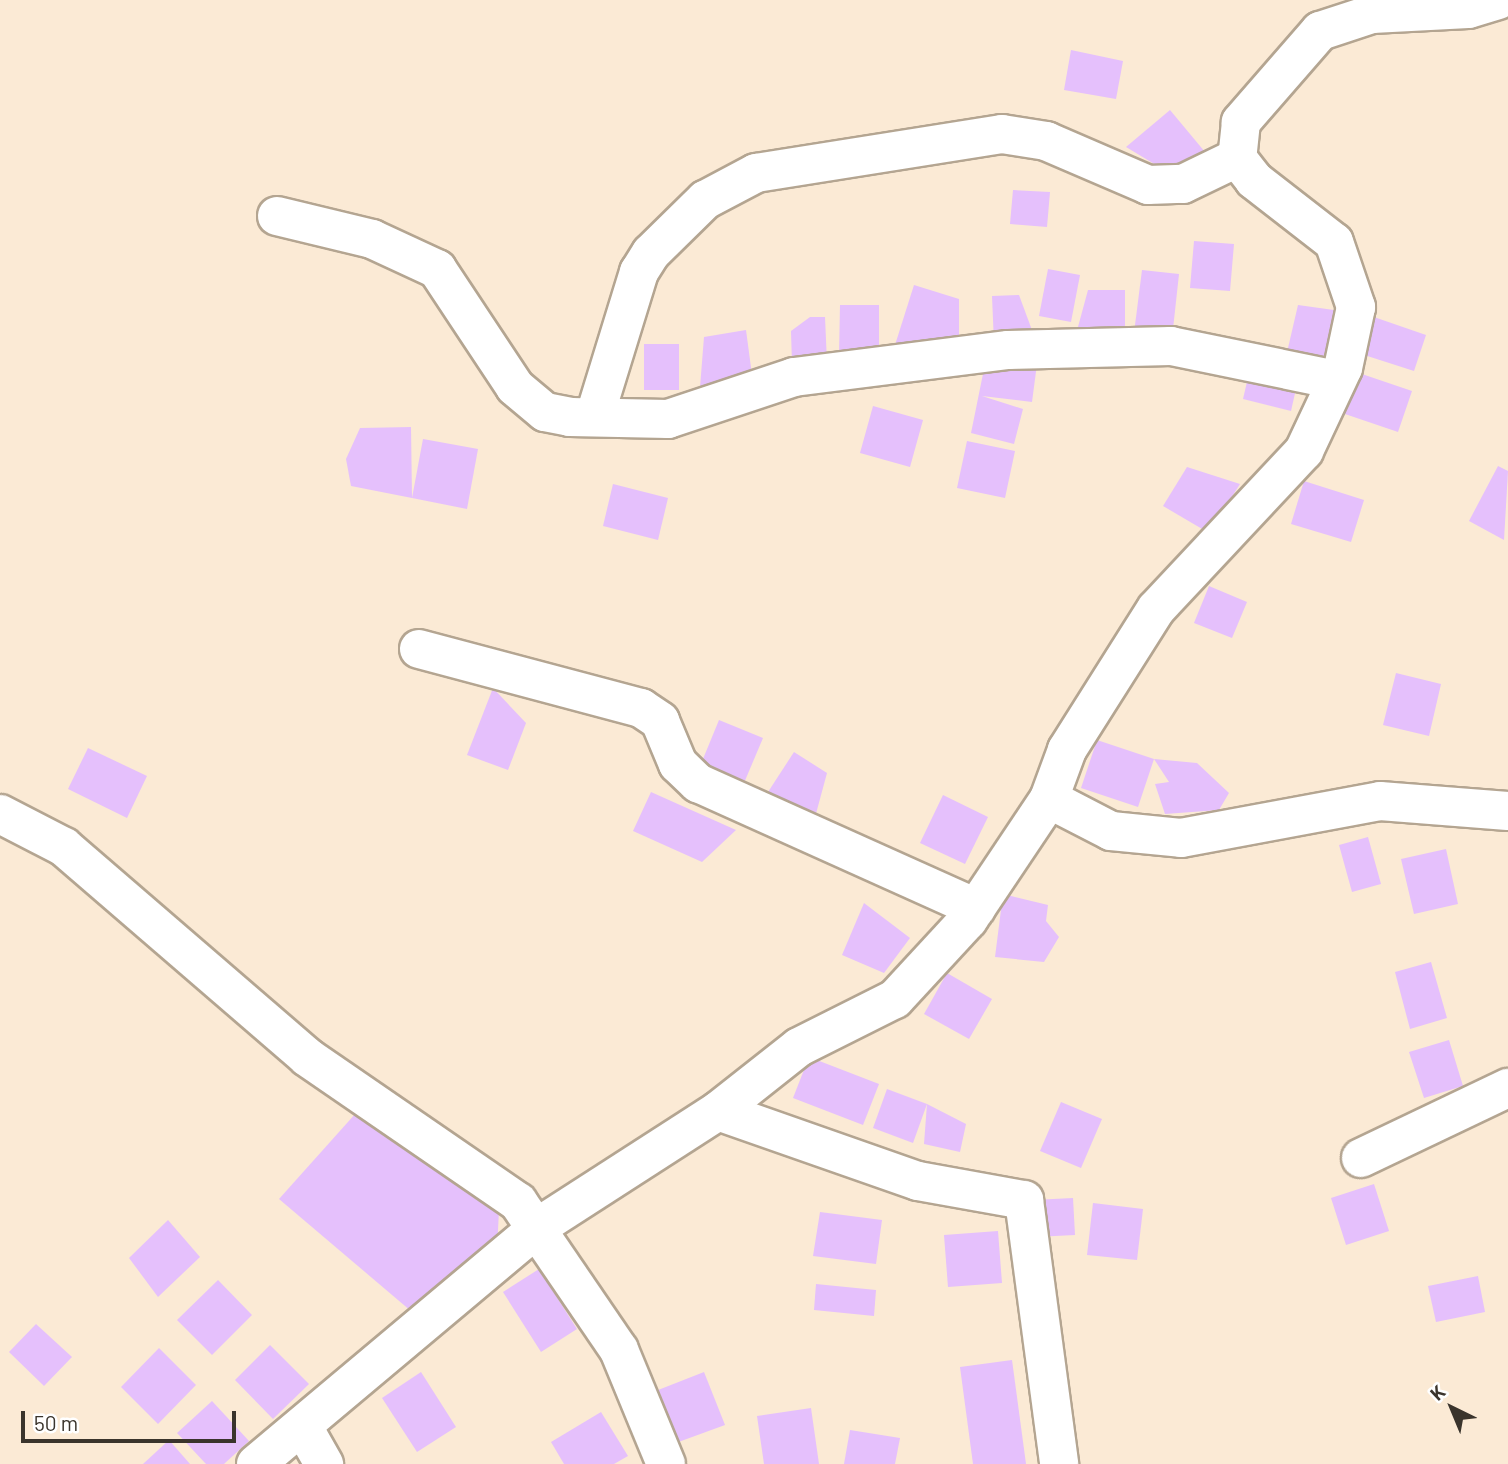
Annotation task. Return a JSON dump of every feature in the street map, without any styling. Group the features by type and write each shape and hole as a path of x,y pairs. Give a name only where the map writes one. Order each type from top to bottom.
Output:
{"street":[{"path":"256,1464 538,1227 718,1111 799,1047 895,999 976,908 1049,799 1067,750 1156,609 1304,451 1336,380 1356,307 1334,242 1280,204 1237,158 1241,122 1320,32 1372,13 1468,9 1498,0"},
{"path":"595,415 639,272 652,253 705,200 756,173 1002,134 1046,141 1148,185 1183,184 1237,158"},
{"path":"277,216 419,257 453,284 491,360 529,401 545,412 668,419 794,377 1008,350 1171,346 1336,380"},
{"path":"419,649 640,708 660,721 678,764 698,783 976,908"},
{"path":"1049,799 1111,831 1181,838 1380,801 1508,811"},
{"path":"0,814 64,847 307,1057 491,1180 538,1227 619,1350 666,1464"},
{"path":"1361,1158 1508,1088"},
{"path":"718,1111 918,1181 1024,1200 1059,1464"},
{"path":"303,1427 324,1464"}],"building":[{"path":"1071,50 1123,61 1116,99 1064,90"},
{"path":"1170,110 1205,152 1176,177 1126,147"},
{"path":"1013,190 1050,192 1047,227 1010,224"},
{"path":"1194,241 1234,244 1230,291 1190,288"},
{"path":"1048,269 1080,275 1071,322 1039,316"},
{"path":"1142,270 1179,274 1172,338 1134,333"},
{"path":"914,285 959,299 959,345 895,345"},
{"path":"1088,290 1125,290 1125,338 1075,338"},
{"path":"1019,295 1036,341 994,343 992,296"},
{"path":"840,305 879,305 879,356 839,356"},
{"path":"1298,305 1341,311 1332,367 1285,361"},
{"path":"1371,316 1426,335 1414,371 1358,353"},
{"path":"810,317 825,317 827,363 792,364 791,331"},
{"path":"746,330 752,375 699,400 704,337"},
{"path":"644,344 679,344 679,390 644,390"},
{"path":"986,359 1037,364 1032,402 982,396 1023,409 1014,444 971,433"},
{"path":"1250,369 1298,380 1291,411 1243,399"},
{"path":"1356,372 1412,391 1398,432 1342,413"},
{"path":"873,406 923,420 910,467 860,453"},
{"path":"411,427 412,498 351,486 346,459 360,428"},
{"path":"423,439 478,449 467,509 412,498"},
{"path":"967,441 1015,451 1005,498 957,488"},
{"path":"1498,466 1508,471 1504,540 1469,521"},
{"path":"1187,467 1240,484 1209,533 1163,506"},
{"path":"1304,481 1364,500 1351,542 1291,524"},
{"path":"613,484 668,498 658,540 603,526"},
{"path":"1209,586 1247,602 1232,638 1194,623"},
{"path":"1396,673 1441,684 1429,736 1383,725"},
{"path":"493,688 526,723 508,770 467,755"},
{"path":"719,720 763,738 744,783 696,776"},
{"path":"1097,740 1154,759 1138,807 1081,788"},
{"path":"88,748 147,776 127,818 68,789"},
{"path":"794,752 827,773 814,821 768,792"},
{"path":"1154,759 1197,763 1229,793 1219,810 1165,814 1155,784 1169,782"},
{"path":"651,792 736,830 702,862 633,831"},
{"path":"943,795 988,817 965,864 920,843"},
{"path":"1368,837 1381,884 1352,892 1339,845"},
{"path":"1446,849 1458,904 1414,914 1401,859"},
{"path":"1003,894 1048,905 1046,921 1059,937 1044,962 995,957"},
{"path":"864,903 910,938 884,973 842,955"},
{"path":"1431,962 1447,1018 1410,1029 1395,972"},
{"path":"947,973 992,999 969,1039 924,1014"},
{"path":"1449,1040 1463,1086 1424,1098 1409,1052"},
{"path":"809,1057 879,1084 863,1125 793,1098"},
{"path":"887,1089 927,1104 913,1143 873,1128"},
{"path":"1061,1102 1102,1119 1081,1168 1040,1151"},
{"path":"927,1104 966,1124 960,1152 924,1144"},
{"path":"356,1113 499,1210 497,1250 418,1317 279,1199"},
{"path":"1374,1184 1389,1231 1346,1245 1331,1198"},
{"path":"1073,1198 1075,1235 1035,1237 1033,1200"},
{"path":"1093,1203 1143,1209 1137,1260 1087,1255"},
{"path":"820,1212 882,1220 876,1264 813,1256"},
{"path":"168,1220 200,1257 158,1297 129,1258"},
{"path":"998,1231 1002,1283 948,1287 944,1235"},
{"path":"539,1269 577,1329 541,1352 503,1292"},
{"path":"1478,1276 1485,1312 1436,1322 1428,1286"},
{"path":"218,1280 252,1315 212,1355 177,1320"},
{"path":"816,1284 876,1290 874,1316 814,1310"},
{"path":"36,1324 72,1357 44,1386 9,1352"},
{"path":"270,1345 309,1384 273,1419 235,1380"},
{"path":"159,1348 196,1385 158,1424 121,1387"},
{"path":"1012,1360 1026,1464 973,1464 960,1367"},
{"path":"421,1372 456,1427 417,1452 382,1398"},
{"path":"704,1372 725,1425 673,1444 653,1392"},
{"path":"212,1401 249,1441 224,1464 206,1464 177,1433"},
{"path":"811,1408 819,1464 764,1464 757,1416"},
{"path":"601,1412 628,1456 614,1464 564,1464 551,1442"},
{"path":"850,1430 900,1438 895,1464 844,1464"},
{"path":"169,1440 190,1464 143,1464"}]}
